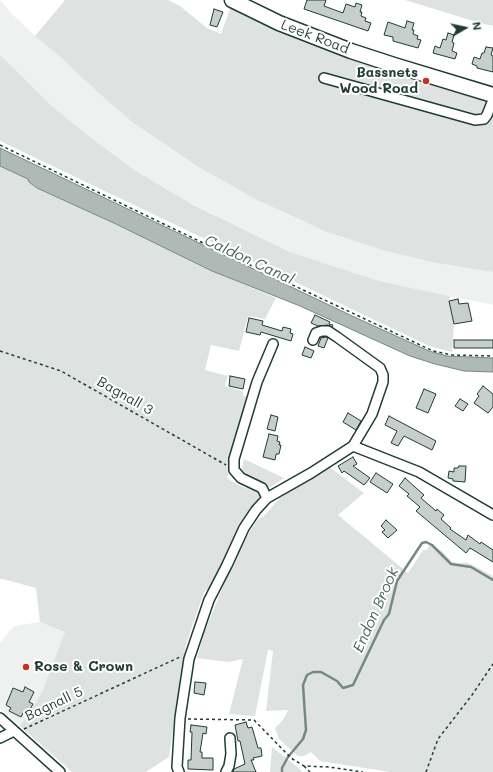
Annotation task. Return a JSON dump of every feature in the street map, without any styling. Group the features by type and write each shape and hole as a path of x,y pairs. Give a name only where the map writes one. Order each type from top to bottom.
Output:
{"highway":[{"name":"Leek Road","path":"232,0 279,23 351,51 493,95"}],"street":[{"path":"324,78 475,120 484,119 493,100"},
{"path":"179,772 180,718 189,659 209,600 244,528 256,510 267,498 311,473 353,446 372,414 383,382 383,375 380,368 346,343 324,331 316,333 312,340"},
{"path":"267,498 262,488 241,478 234,470 234,459 257,382 273,344"},
{"path":"353,446 419,472 493,515"},
{"path":"0,718 60,772"},
{"path":"0,738 14,730"},
{"path":"226,772 229,766 231,754 230,738"}],"path":[{"path":"0,145 199,241 433,350 452,355 493,356"},
{"name":"Bagnall 3","path":"0,351 61,371 234,470"},
{"name":"Bagnall 5","path":"14,730 26,728 180,657 189,659"},
{"path":"426,772 438,740 493,664"},
{"path":"180,718 254,720 291,758 304,766 310,772"},
{"path":"304,766 329,767 363,772"}],"shaded area":[{"path":"0,0 35,36 132,122 200,168 259,201 304,222 436,263 493,272 493,305 379,281 290,252 195,206 136,171 91,138 52,106 0,55"},
{"path":"65,0 168,0 180,6 207,28 221,34 231,6 493,100 493,272 436,263 383,250 327,232 259,201 200,168 132,122 35,36"},
{"path":"405,0 493,0 493,26 480,23"},
{"path":"0,55 52,106 91,138 136,171 195,206 290,252 379,281 450,296 449,301 454,324 452,352 429,346 0,141"},
{"path":"0,148 350,315 429,351 447,356 493,358 493,372 464,371 410,356 300,306 212,271 116,224 37,188 29,182 28,179 0,166"},
{"path":"0,166 28,179 29,182 37,188 116,224 212,271 276,298 265,319 248,316 239,351 211,345 205,370 228,376 225,386 243,391 243,396 249,397 227,478 236,484 261,494 235,537 212,587 204,592 186,644 169,757 146,772 72,772 20,726 42,692 65,632 40,622 36,588 0,579"},
{"path":"244,459 284,478 271,487 264,487 246,476 242,469"},
{"path":"328,466 364,493 338,515 408,573 423,550 427,550 430,544 443,552 452,562 465,562 471,564 493,576 493,772 390,772 320,761 311,752 304,756 298,756 279,739 275,728 283,720 288,710 266,711 273,651 268,650 255,716 229,714 243,659 228,662 197,658 204,633 236,555 257,520 264,516 280,498"},
{"name":"Rose & Crown","path":"40,622 65,632 42,692 20,726 0,708 0,643 14,626"},
{"path":"272,747 301,770 301,772 270,772"}],"building":[{"path":"307,0 326,0 324,6 343,13 346,4 355,7 356,3 362,5 360,12 362,12 361,16 366,18 365,21 371,23 368,31 304,9"},
{"path":"214,9 223,12 217,27 210,25"},
{"path":"407,21 414,23 412,30 414,30 413,34 418,36 417,39 421,40 418,48 393,41 393,37 384,35 388,22 405,28"},
{"path":"448,33 454,35 452,51 457,53 455,59 433,53 435,46 440,48 443,39 446,40"},
{"path":"486,47 493,48 491,55 493,56 493,72 477,68 477,66 472,64 474,57 480,59"},
{"path":"458,299 459,304 468,303 472,321 454,324 449,301"},
{"path":"315,315 330,322 329,324 333,325 332,327 328,325 318,326 311,323"},
{"path":"249,318 263,321 262,325 282,331 283,327 291,329 290,333 293,334 291,341 261,332 260,335 246,332"},
{"path":"321,338 328,338 324,348 318,346"},
{"path":"454,340 493,340 493,348 454,348"},
{"path":"305,347 314,351 311,358 302,355"},
{"path":"230,376 245,379 243,389 229,386"},
{"path":"483,386 493,394 493,407 488,413 474,403 479,396 477,394"},
{"path":"424,389 436,394 428,413 416,408"},
{"path":"460,399 468,404 463,411 455,406"},
{"path":"348,413 361,421 356,430 343,422"},
{"path":"271,415 278,417 275,431 267,429"},
{"path":"389,416 436,441 432,450 404,436 398,446 391,443 397,431 385,425"},
{"path":"269,434 278,436 277,441 280,442 279,445 281,445 279,454 276,454 275,460 263,457"},
{"path":"353,457 357,464 353,466 370,478 364,485 344,471 342,473 338,466"},
{"path":"459,466 466,466 465,482 453,481 453,479 448,478 449,471 454,472 454,468 458,468"},
{"path":"376,473 393,484 387,493 370,482"},
{"path":"405,478 424,495 421,498 436,511 437,509 444,515 441,519 451,528 450,529 466,540 468,535 480,544 481,542 493,550 493,562 470,548 466,553 416,511 420,507 407,496 409,494 399,486"},
{"path":"386,520 397,530 388,538 382,532 385,530 381,526"},
{"path":"195,682 206,683 204,695 194,693"},
{"path":"25,687 34,692 29,702 33,704 28,713 24,711 21,717 9,711 11,708 6,705 13,688 23,692"},
{"path":"246,722 248,728 252,727 258,748 261,748 262,756 251,760 256,772 233,772 234,769 245,764 235,725"},
{"path":"191,725 207,727 206,734 203,733 200,752 202,752 202,758 213,758 213,770 188,769 188,760 191,760"}],"waterway":[{"name":"Endon Brook","path":"282,772 282,768 288,757 303,739 306,730 303,685 307,675 313,672 321,672 337,681 343,688 353,685 384,620 389,614 397,581 422,543 426,542 432,545 451,564 471,567 493,580"}],"place":[{"name":"Bassnets Wood Road","path":"426,81"},
{"name":"Rose & Crown","path":"26,667"}],"water label":[{"name":"Caldon Canal","path":"249,260"}]}
